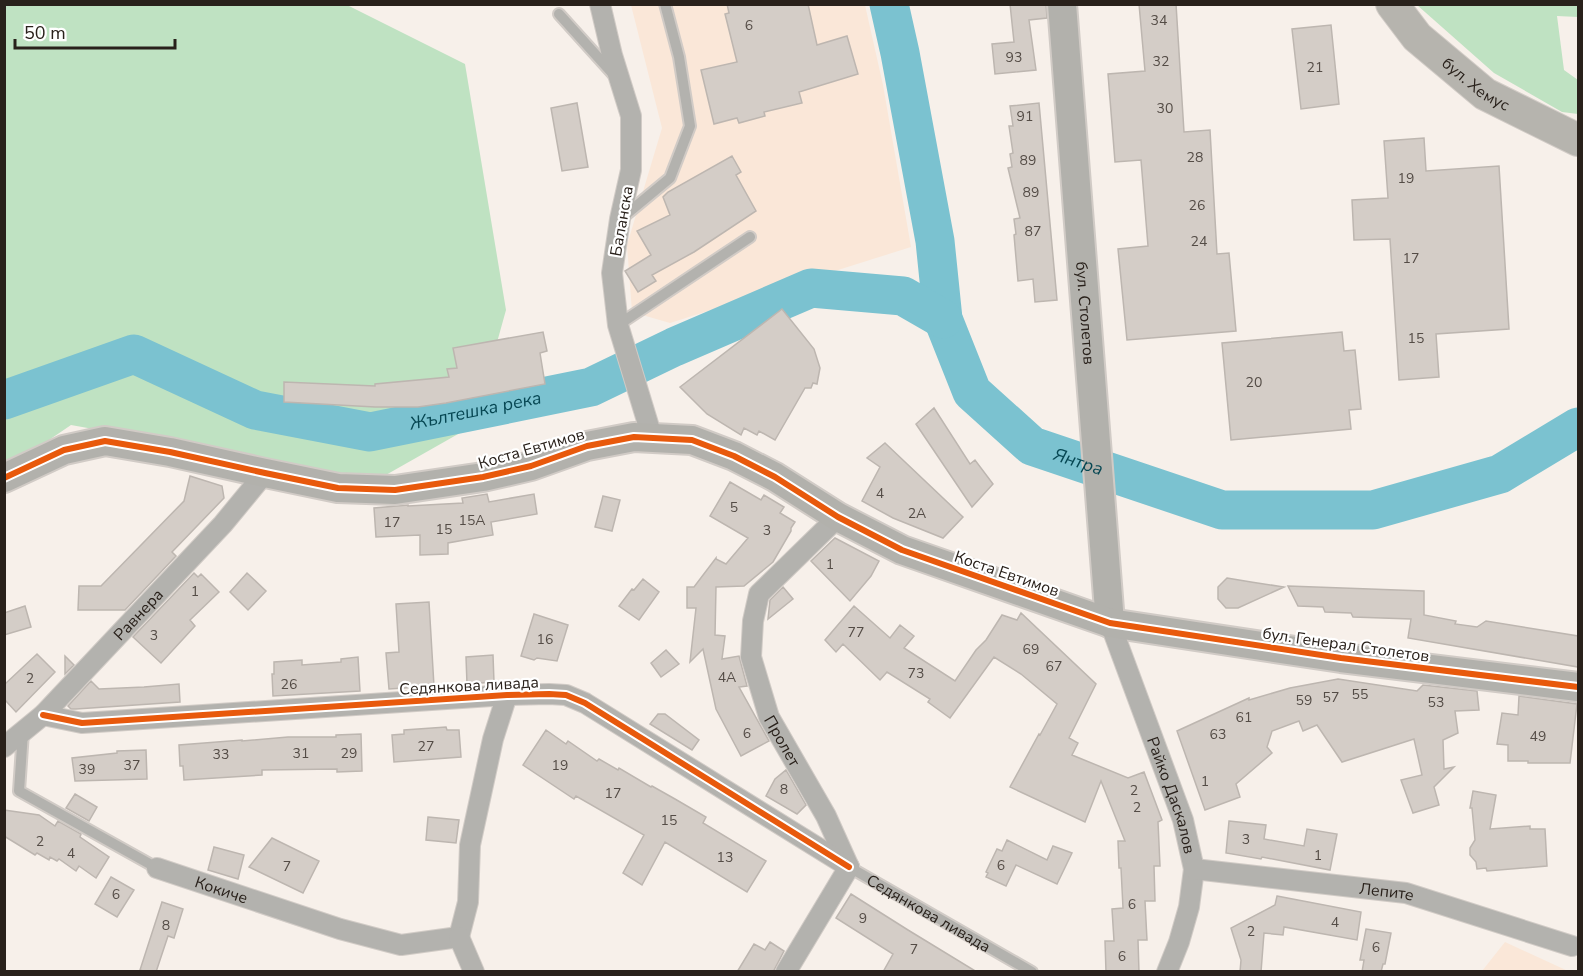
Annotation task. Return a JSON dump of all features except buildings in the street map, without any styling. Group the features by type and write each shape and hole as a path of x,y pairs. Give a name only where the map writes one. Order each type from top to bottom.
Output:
{"main road":[{"name":"бул. Столетов","path":"1062,4 1110,623"},
{"name":"бул. Хемус","path":"1392,4 1417,37 1485,94 1578,140"},
{"name":"Коста Евтимов","path":"4,478 63,450 105,441 170,452 338,488 395,490 483,477 531,466 587,446 634,437 692,440 734,456 775,477 838,517 902,550 1110,623"},
{"name":"бул. Генерал Столетов","path":"1110,623 1341,658 1578,687"}],"street":[{"name":"Баланска","path":"600,4 612,55 631,116 631,170 620,219 612,273 620,333 652,437"},
{"name":"Равнера","path":"4,747 43,715 223,524 265,473"},
{"name":"Пролет","path":"838,517 759,594 753,621 751,657 769,717 826,816 849,867"},
{"name":"Райко Даскалов","path":"1110,623 1183,820 1194,869 1179,942 1167,972"},
{"name":"Седянкова ливада","path":"43,715 82,723 507,695 566,695 585,703 849,867"},
{"path":"474,972 459,937 468,902 470,844 494,739 507,695"},
{"path":"786,972 849,867"},
{"name":"Кокиче","path":"157,868 340,929 401,945 459,937"},
{"name":"Лепите","path":"1194,869 1406,893 1575,940"}],"lane":[{"path":"620,219 670,178 690,126 679,57 665,4"},
{"path":"559,14 620,82"},
{"path":"620,333 750,237"},
{"name":"Кокиче","path":"23,732 19,790 157,868"},
{"name":"Седянкова ливада","path":"849,867 1032,972"}],"shaded area":[{"path":"631,5 865,5 883,85 911,247 670,323 632,312 627,245 662,128"},
{"path":"1505,942 1568,971 1482,971"}],"green space":[{"path":"5,5 347,5 465,64 506,310 474,425 377,480 71,425 5,470"},
{"path":"1417,5 1578,5 1578,17 1557,16 1564,70 1578,80 1578,114 1562,112 1494,73"}],"waterway":[{"name":"Янтра","path":"889,4 935,241 943,319 972,392 1032,446 1222,510 1373,510 1500,474 1578,427"},
{"name":"Жълтешка река","path":"4,400 134,354 255,410 370,432 591,387 674,347 811,288 903,296 943,319"}],"cycle path":[{"path":"4,478 64,450 105,441 170,452 338,488 395,490 483,477 531,466 587,446 634,437 692,440 734,456 775,477 838,517 902,550 1110,623 1341,658 1578,687"},
{"path":"43,715 82,723 507,695 566,695 585,703 849,867"}]}
